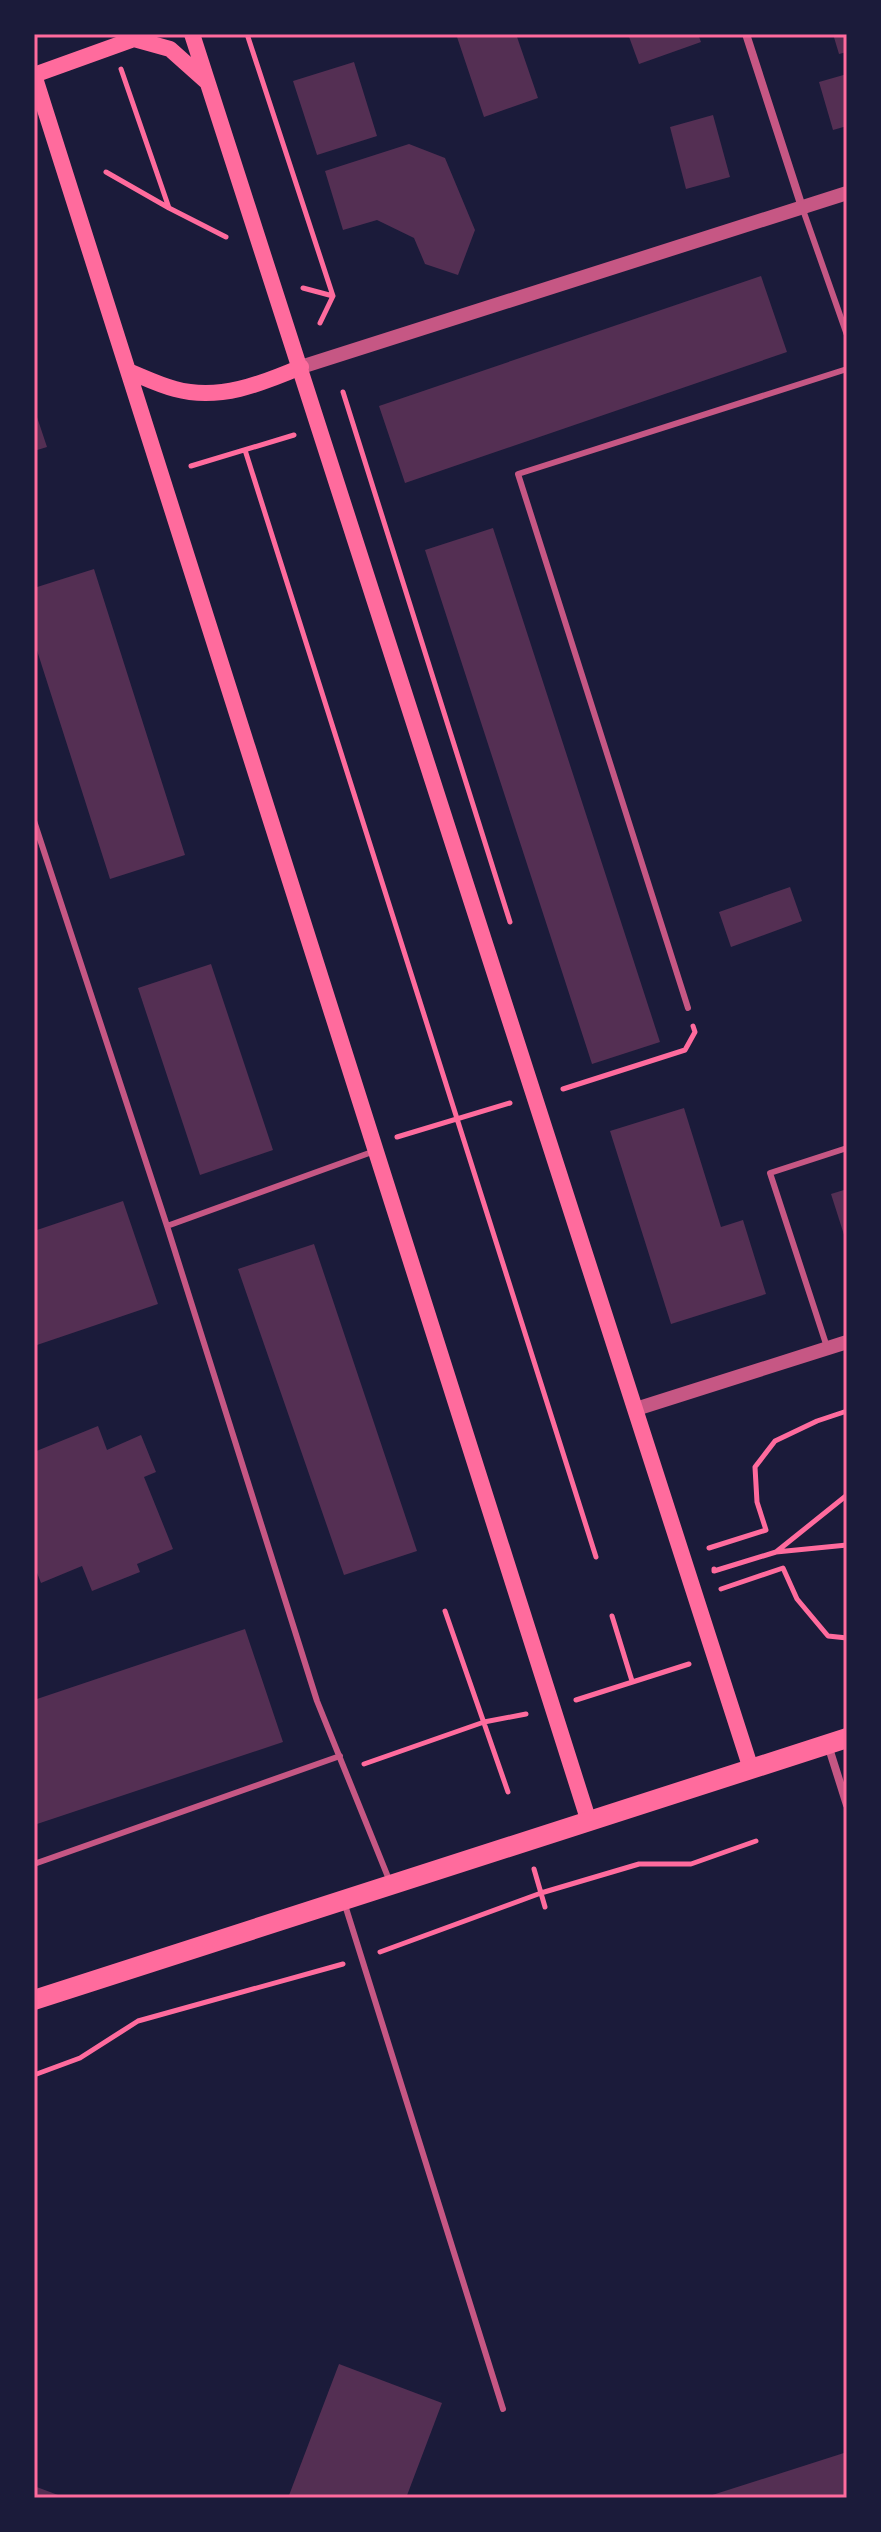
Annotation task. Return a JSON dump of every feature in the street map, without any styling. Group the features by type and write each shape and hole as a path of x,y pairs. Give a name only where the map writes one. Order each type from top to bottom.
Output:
{"main road":[{"path":"192,34 751,1769"},
{"path":"208,83 170,49 134,39 34,75 589,1822"},
{"path":"128,371 174,389 202,394 248,387 301,367"},
{"path":"34,2000 838,1741"}],"street":[{"path":"746,34 802,207"},
{"path":"301,367 847,193"},
{"path":"636,1409 847,1342"},
{"path":"838,1741 847,1805"}],"lane":[{"path":"802,207 847,335"},
{"path":"688,1008 518,474 847,369"},
{"path":"34,821 167,1226 317,1701 391,1886"},
{"path":"827,1348 770,1173 847,1148"},
{"path":"167,1226 376,1150"},
{"path":"34,1864 340,1756"},
{"path":"344,1901 503,2409"}],"path":[{"path":"247,34 333,296 320,323"},
{"path":"113,46 169,208"},
{"path":"106,172 226,237"},
{"path":"302,288 333,296"},
{"path":"191,466 295,435"},
{"path":"245,450 596,1557"},
{"path":"563,1089 685,1050 695,1032 688,1008"},
{"path":"393,1138 511,1103"},
{"path":"707,1549 766,1530 757,1502 755,1467 775,1441 847,1411"},
{"path":"776,1552 847,1495"},
{"path":"714,1571 776,1552 847,1545"},
{"path":"721,1589 783,1568 797,1599 828,1636 847,1638"},
{"path":"445,1611 508,1792"},
{"path":"612,1616 632,1681"},
{"path":"572,1701 689,1664"},
{"path":"34,2075 80,2058 138,2021 362,1959 541,1893 639,1864 691,1864 756,1841"},
{"path":"533,1868 545,1907"}],"building":[{"path":"456,34 516,34 538,98 484,117"},
{"path":"628,34 698,34 701,42 639,64"},
{"path":"833,34 847,34 847,52 839,54"},
{"path":"354,62 377,136 317,155 293,81"},
{"path":"847,74 847,126 833,130 819,82"},
{"path":"713,115 730,177 686,189 670,127"},
{"path":"409,144 445,158 475,230 458,275 425,264 414,238 377,220 343,230 325,171"},
{"path":"761,276 787,352 405,483 379,406"},
{"path":"34,408 47,447 34,451"},
{"path":"493,528 660,1042 592,1064 425,550"},
{"path":"94,569 185,855 110,879 34,641 34,588"},
{"path":"790,887 802,921 731,947 719,912"},
{"path":"211,964 273,1150 200,1175 138,988"},
{"path":"684,1108 721,1227 743,1220 766,1294 671,1324 610,1131"},
{"path":"847,1189 847,1241 846,1241 831,1194"},
{"path":"123,1201 158,1304 34,1346 34,1231"},
{"path":"314,1244 417,1551 344,1575 238,1269"},
{"path":"98,1426 107,1450 141,1435 156,1472 144,1477 173,1549 137,1564 140,1572 92,1591 82,1566 41,1583 34,1565 34,1452"},
{"path":"245,1629 283,1742 34,1825 34,1700"},
{"path":"339,2364 442,2403 406,2498 288,2498"},
{"path":"847,2452 847,2498 706,2498 706,2497"},
{"path":"34,2486 66,2498 34,2498"}]}
